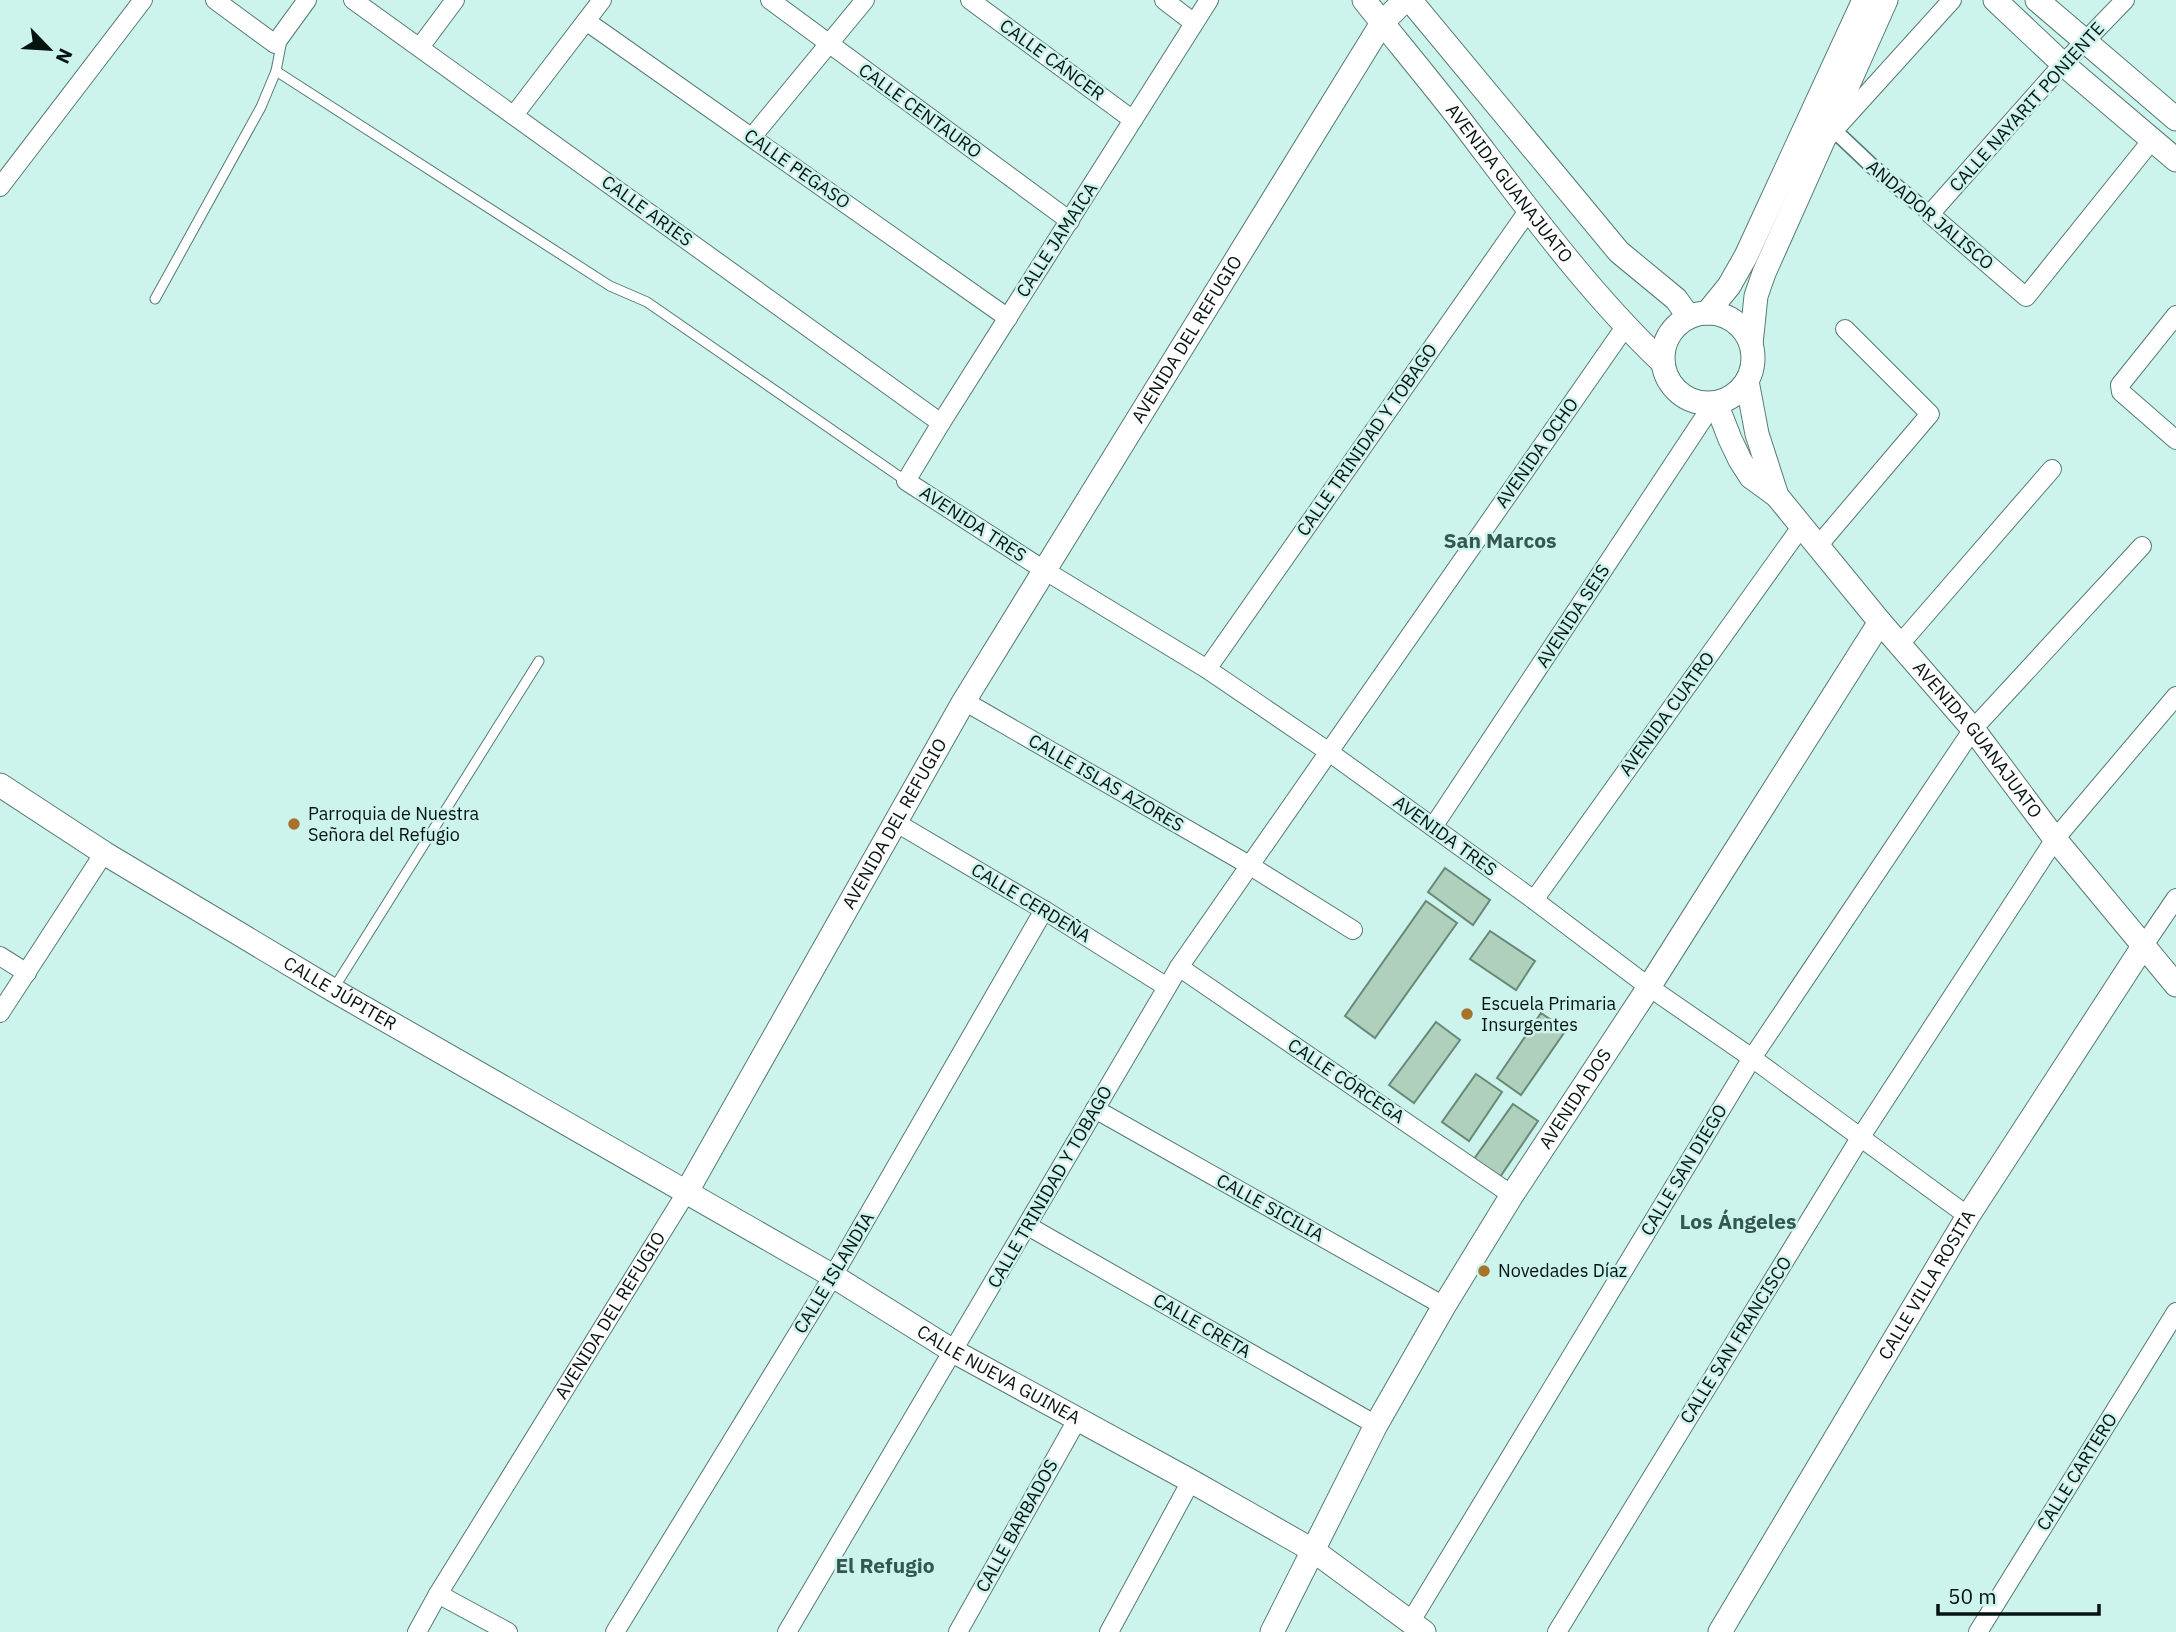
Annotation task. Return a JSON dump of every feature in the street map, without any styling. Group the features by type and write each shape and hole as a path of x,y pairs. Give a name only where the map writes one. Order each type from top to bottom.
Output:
{"street":[{"path":"0,187 143,0"},
{"path":"215,0 279,38 307,0"},
{"name":"CALLE ARIES","path":"354,0 940,423"},
{"path":"420,47 455,0"},
{"path":"514,115 602,0"},
{"name":"CALLE CENTAURO","path":"770,0 1070,221"},
{"path":"752,137 865,0"},
{"name":"CALLE CÁNCER","path":"970,0 1133,120"},
{"path":"1164,0 1194,23"},
{"name":"CALLE JAMAICA","path":"906,481 940,423 1209,0"},
{"name":"AVENIDA GUANAJUATO","path":"1364,0 1528,211 1625,327 1663,363"},
{"path":"1407,0 1619,252 1698,315 1726,316 1734,321 1742,328 1751,344"},
{"name":"AVENIDA DEL REFUGIO","path":"417,1632 686,1193 964,701 1044,569 1382,23 1407,0"},
{"path":"1864,0 1746,256 1729,286 1698,315 1674,328 1665,344 1663,363 1668,380 1679,394 1695,402 1715,403 1737,393 1747,382 1753,363 1751,344 1756,296 1829,136 1886,0"},
{"path":"1829,136 1952,0"},
{"path":"1995,0 2063,64 2167,148"},
{"path":"2037,0 2176,119"},
{"name":"CALLE NAYARIT PONIENTE","path":"1930,214 2063,64 2126,0"},
{"name":"CALLE PEGASO","path":"586,20 1007,318"},
{"name":"ANDADOR JALISCO","path":"1829,136 1930,214 2026,297 2167,148"},
{"name":"CALLE TRINIDAD Y TOBAGO","path":"1207,669 1528,211"},
{"path":"2176,315 2120,386 2121,392 2176,440"},
{"name":"AVENIDA OCHO","path":"1329,752 1625,327"},
{"path":"1817,547 1930,414 1845,329"},
{"name":"AVENIDA GUANAJUATO","path":"1747,382 1757,434 1777,496"},
{"name":"AVENIDA GUANAJUATO","path":"1715,403 1740,460 1752,477 1777,496 1880,622 1973,729 2055,839 2176,985"},
{"name":"AVENIDA SEIS","path":"1433,827 1715,403"},
{"path":"1900,644 2052,469"},
{"name":"AVENIDA TRES","path":"906,481 1207,669 1329,752 1649,987 1752,1058 1968,1216"},
{"name":"AVENIDA CUATRO","path":"1534,900 1801,527"},
{"name":"CALLE SAN DIEGO","path":"1417,1626 1752,1058 1973,729 2143,546"},
{"name":"AVENIDA DOS","path":"1272,1632 1376,1425 1444,1306 1512,1195 1649,987 1880,622"},
{"name":"CALLE SAN FRANCISCO","path":"1557,1632 1860,1138 2055,839 2176,696"},
{"name":"CALLE ISLAS AZORES","path":"964,701 1249,865 1353,930"},
{"name":"CALLE TRINIDAD Y TOBAGO","path":"791,1631 1179,967 1329,752"},
{"name":"CALLE JÚPITER","path":"0,785 104,853 686,1193"},
{"name":"CALLE CERDEÑA","path":"895,822 1167,987"},
{"path":"0,1013 104,853"},
{"path":"2144,945 2176,898"},
{"name":"CALLE ISLANDIA","path":"615,1632 833,1276 1044,910"},
{"name":"CALLE VILLA ROSITA","path":"1720,1632 1968,1216 2144,945"},
{"path":"0,956 27,974"},
{"name":"CALLE CÓRCEGA","path":"1179,967 1512,1195"},
{"name":"CALLE SICILIA","path":"1096,1109 1444,1306"},
{"name":"CALLE NUEVA GUINEA","path":"686,1193 833,1276 953,1352 1314,1551 1417,1626"},
{"name":"CALLE CRETA","path":"1028,1226 1376,1425"},
{"name":"CALLE CARTERO","path":"1978,1632 2176,1312"},
{"name":"CALLE BARBADOS","path":"958,1632 1077,1420"},
{"path":"1109,1632 1191,1481"},
{"path":"438,1594 508,1632"}],"lane":[{"path":"155,299 261,107 276,71 279,38"},
{"path":"276,71 610,286 647,302 906,481"},
{"path":"333,989 539,661"}],"building":[{"path":"1445,868 1490,900 1473,925 1428,892"},
{"path":"1426,901 1457,923 1375,1038 1345,1016"},
{"path":"1490,931 1535,961 1516,990 1470,959"},
{"path":"1541,1013 1566,1030 1521,1095 1497,1078"},
{"path":"1436,1022 1460,1040 1414,1103 1389,1085"},
{"path":"1476,1074 1502,1092 1469,1141 1442,1122"},
{"path":"1513,1104 1538,1121 1500,1177 1474,1159"}],"place":[{"name":"Parroquia de Nuestra Señora del Refugio","path":"294,824"},
{"name":"Escuela Primaria Insurgentes","path":"1467,1014"},
{"name":"Novedades Díaz","path":"1484,1271"}],"district":[{"name":"San Marcos","path":"1500,541"},
{"name":"Los Ángeles","path":"1738,1222"},
{"name":"El Refugio","path":"885,1566"}]}
